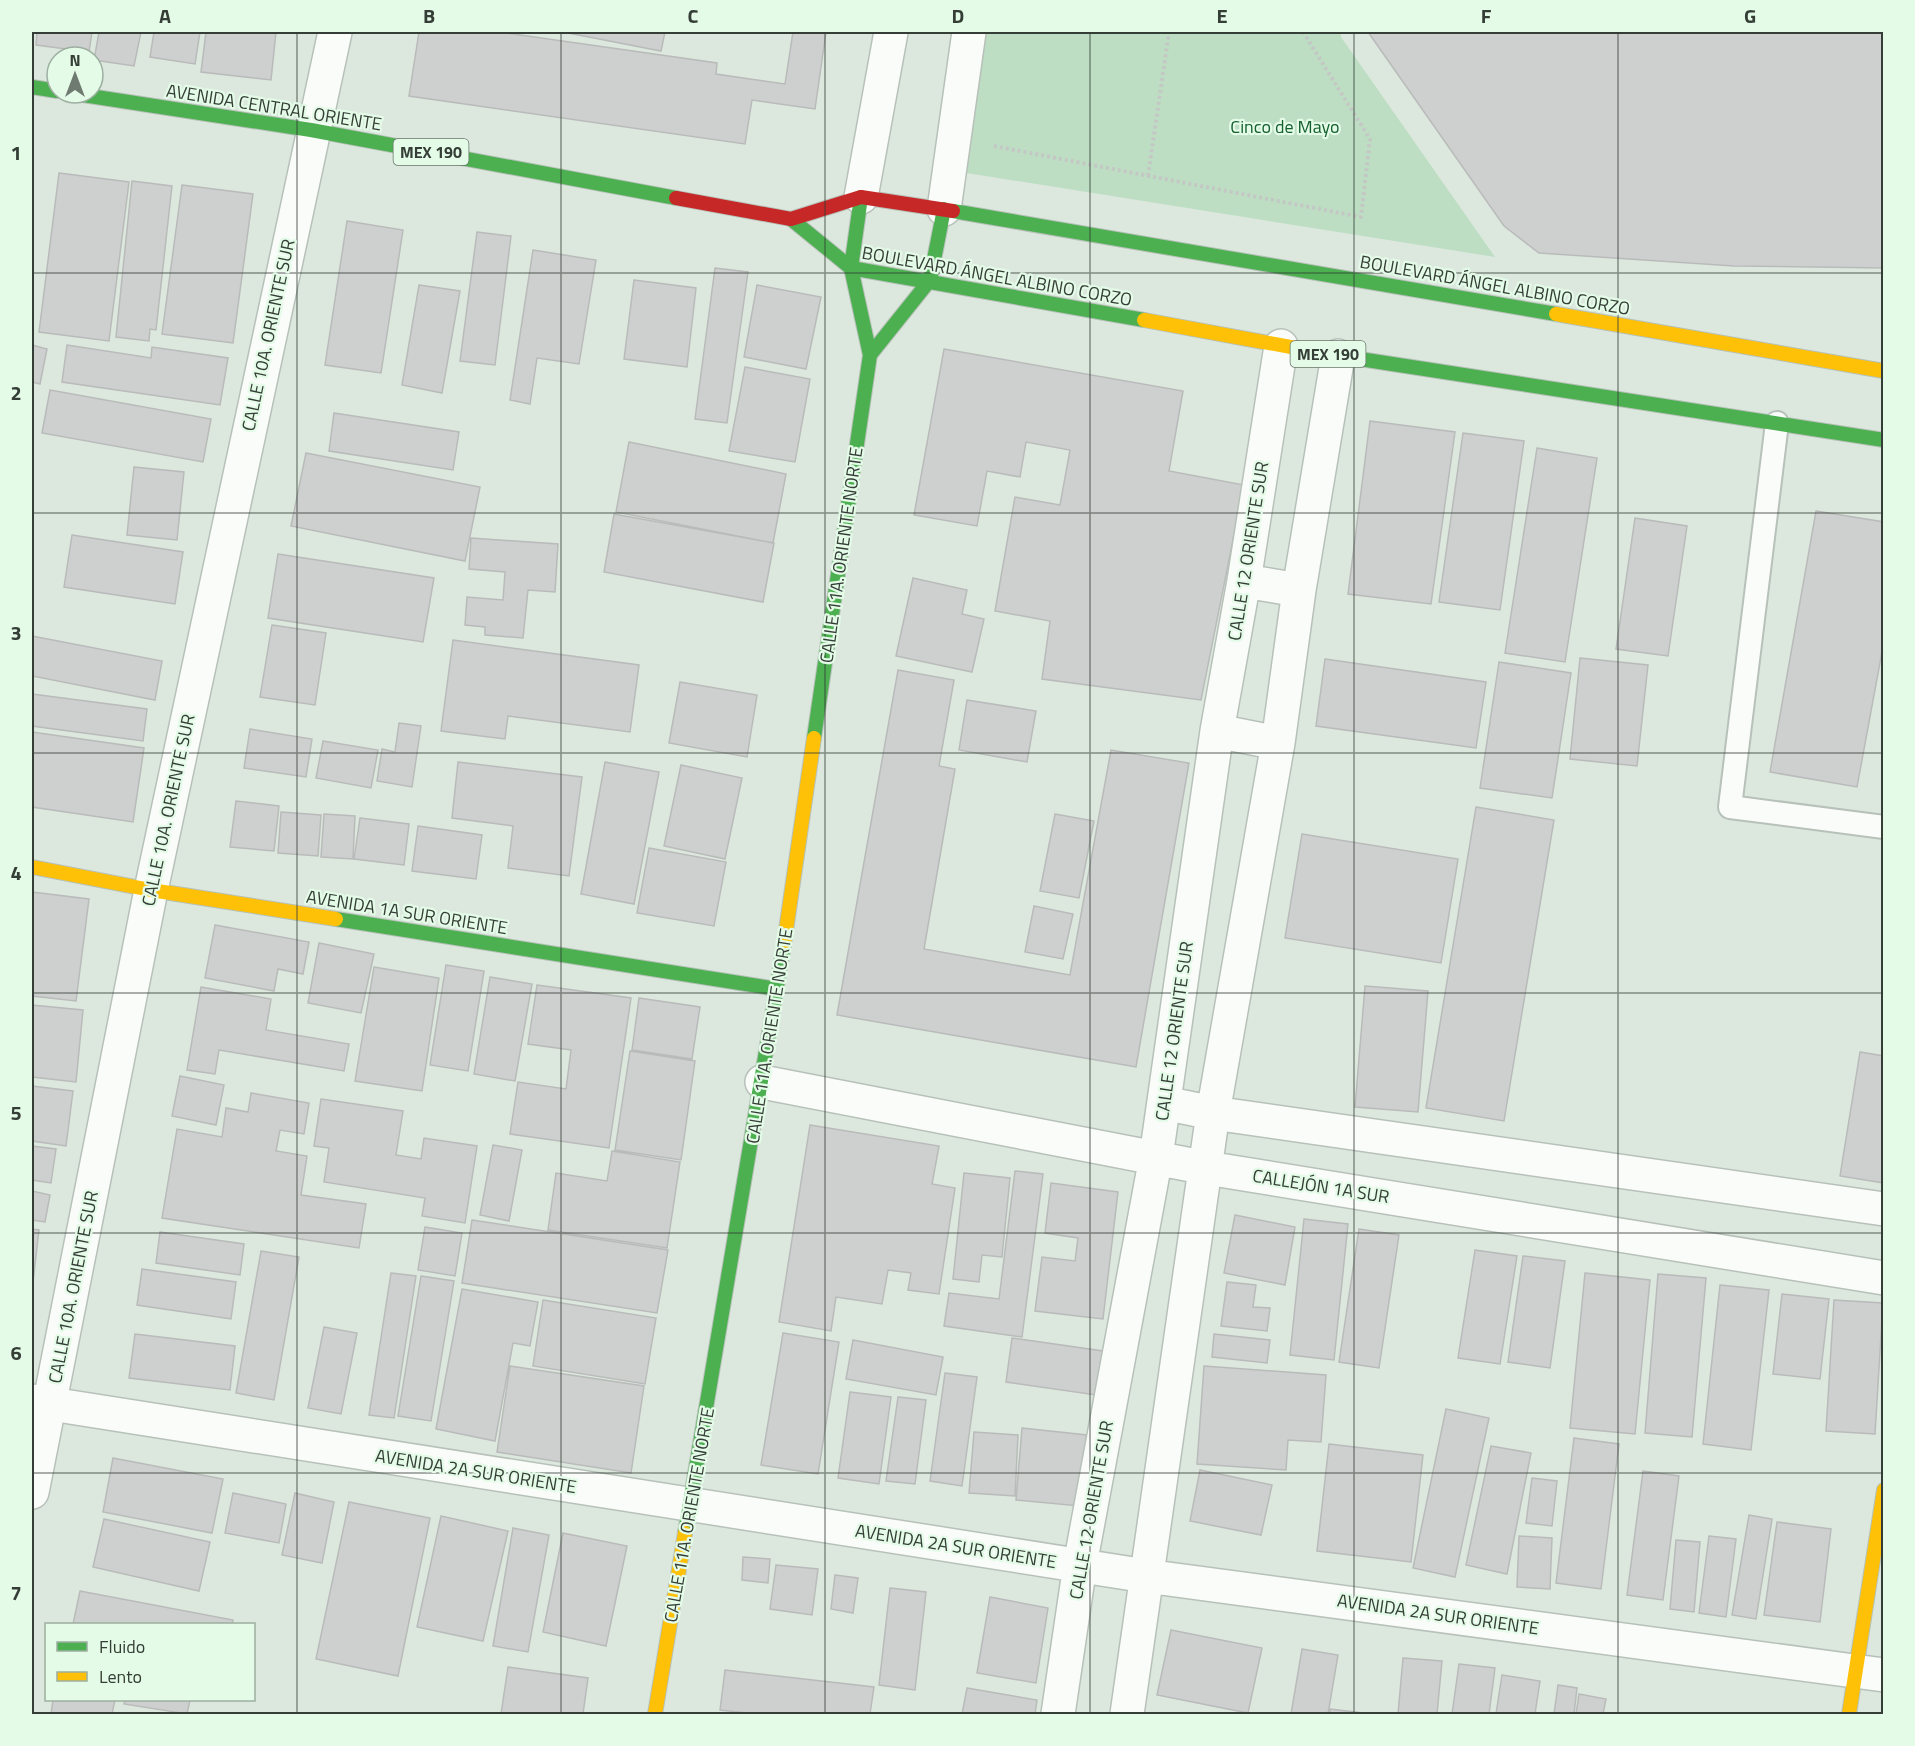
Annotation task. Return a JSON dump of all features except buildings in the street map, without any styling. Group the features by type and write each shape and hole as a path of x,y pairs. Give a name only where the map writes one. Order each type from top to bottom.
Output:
{"main road":[{"name":"AVENIDA CENTRAL ORIENTE","path":"105,98 311,130 791,219"},
{"name":"BOULEVARD ÁNGEL ALBINO CORZO","path":"791,219 861,197 944,209 1884,370"},
{"path":"861,197 851,268 870,355"},
{"path":"870,355 930,280 944,209"},
{"name":"BOULEVARD ÁNGEL ALBINO CORZO","path":"791,219 851,268 930,280 1338,356 1884,440"},
{"name":"CALLE 11A. ORIENTE NORTE","path":"655,1714 777,989 870,355"},
{"name":"AVENIDA 1A SUR ORIENTE","path":"32,867 151,890 777,989"},
{"path":"1849,1714 1869,1672 1884,1490"}],"street":[{"name":"CALLE 10A. ORIENTE SUR","path":"32,1492 41,1403 311,130 335,32"},
{"path":"861,197 891,32"},
{"path":"944,209 969,32"},
{"name":"CALLE 12 ORIENTE SUR","path":"1058,1714 1080,1565 1156,1157 1216,731 1244,581 1281,346"},
{"path":"1127,1714 1213,1113 1278,743 1299,590 1338,356"},
{"path":"1244,581 1299,590"},
{"path":"1216,731 1278,743"},
{"name":"CALLEJÓN 1A SUR","path":"762,1082 1206,1168 1884,1278"},
{"path":"1164,1103 1213,1113 1884,1209"},
{"name":"AVENIDA 2A SUR ORIENTE","path":"41,1403 1146,1576 1869,1672"}],"lane":[{"path":"1777,423 1730,807 1884,827"}],"path":[{"path":"1149,176 1169,32"},
{"path":"992,146 1361,217 1371,139 1303,32"}],"green space":[{"name":"Cinco de Mayo","path":"975,32 1341,32 1341,37 1495,257 954,171"}],"traffic: fast":[{"path":"32,87 45,89"},
{"path":"105,98 311,130 676,198"},
{"path":"814,738 870,355 851,268 861,197"},
{"path":"870,355 930,280 944,209"},
{"path":"953,211 1556,314"},
{"path":"791,219 851,268 1144,320"},
{"path":"1334,355 1884,440"},
{"path":"336,919 777,989"},
{"path":"685,1533 784,944"}],"traffic: slow":[{"path":"1556,314 1884,371"},
{"path":"1144,320 1334,355"},
{"path":"784,944 814,738"},
{"path":"32,867 151,890 336,919"},
{"path":"1849,1714 1884,1490"},
{"path":"655,1714 685,1533"}],"traffic: jam":[{"path":"676,198 791,219 861,197 953,211"}]}
